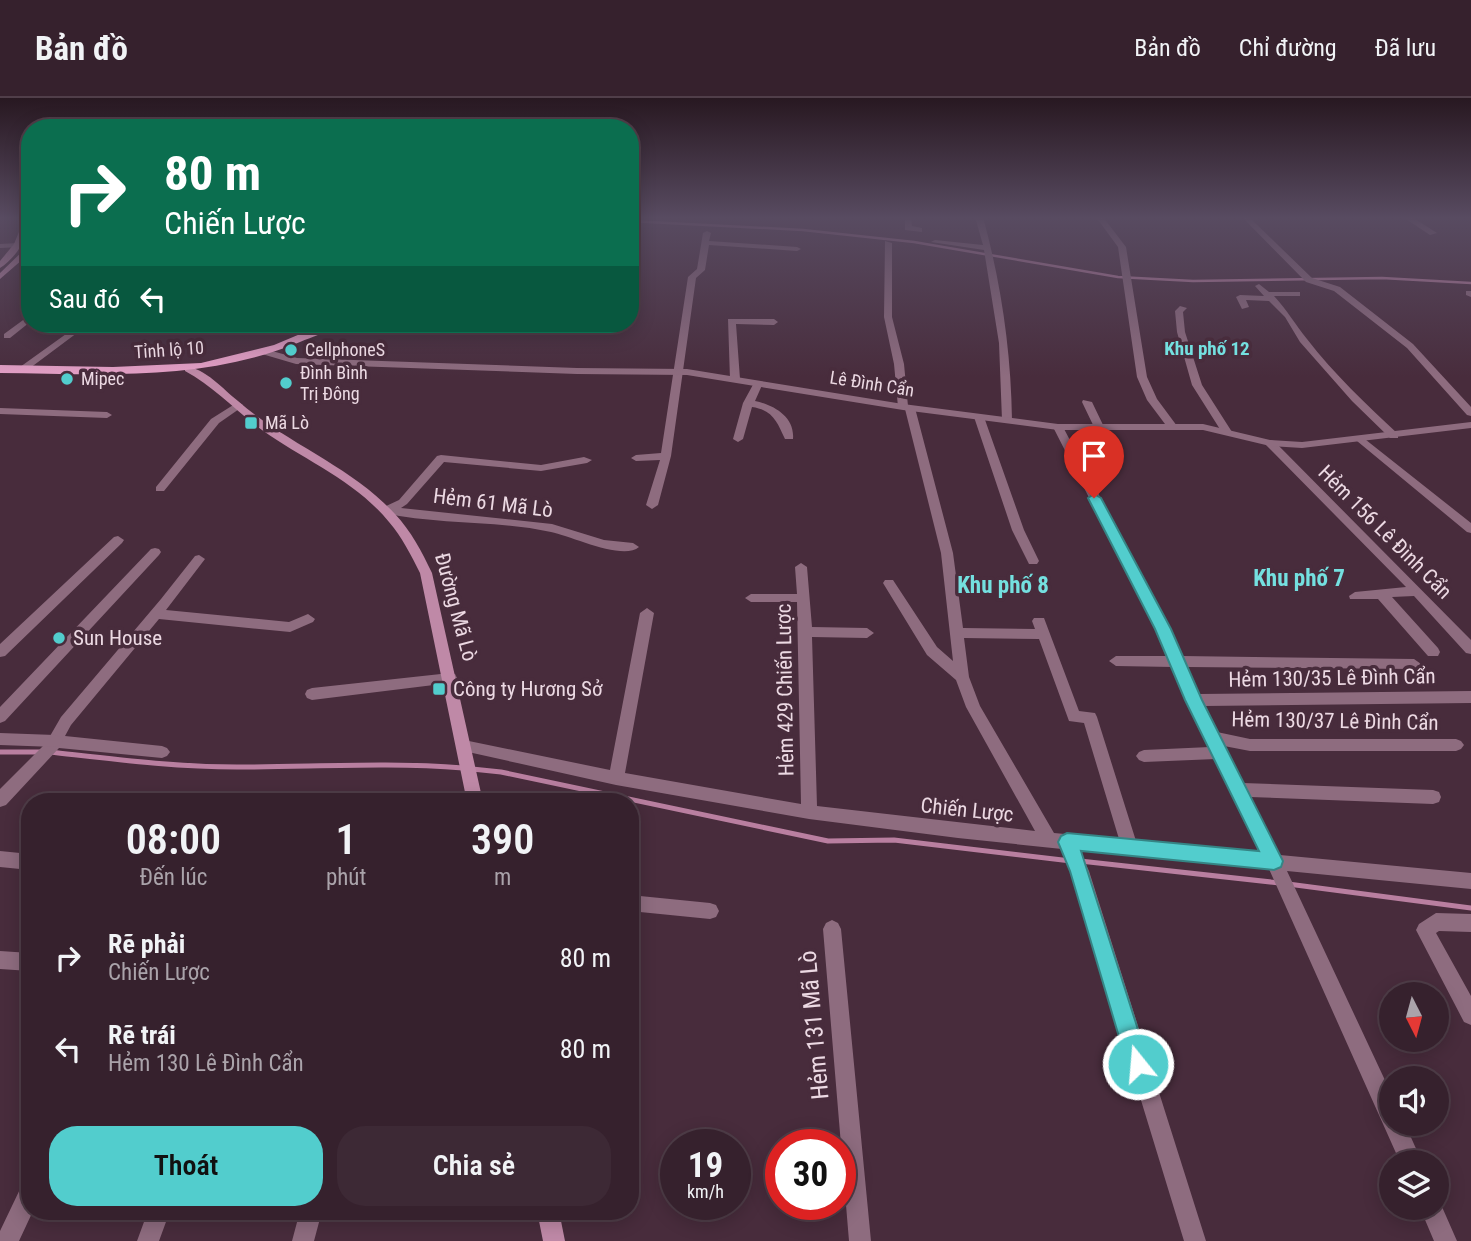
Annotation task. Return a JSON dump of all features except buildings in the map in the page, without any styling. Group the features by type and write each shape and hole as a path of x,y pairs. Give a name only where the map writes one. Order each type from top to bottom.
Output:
{"main road":[{"name":"Tỉnh lộ 10","path":"0,369 188,369 265,352 312,333"},
{"path":"282,357 292,342"},
{"name":"Đường Mã Lò","path":"188,369 202,376 247,414 347,478 388,510 410,539 425,571 473,793"},
{"path":"550,1220 554,1241"}],"street":[{"path":"652,505 666,456 692,276 700,270"},
{"path":"888,270 888,317 907,407 947,553 962,677 973,707 1049,840"},
{"path":"993,270 1008,374 1007,421"},
{"path":"1126,270 1142,377 1152,400 1172,426"},
{"path":"1298,270 1309,280 1343,293 1410,346 1471,413"},
{"path":"1259,286 1288,316 1303,340 1355,398 1394,436"},
{"path":"1245,307 1240,297 1297,294"},
{"path":"1183,308 1179,311 1181,332 1197,385 1227,432"},
{"path":"735,379 731,321 774,322"},
{"path":"2,338 21,324"},
{"path":"23,369 73,333"},
{"name":"Lê Đình Cẩn","path":"265,352 296,361 512,369 680,371 1007,421 1058,427 1203,427 1270,443 1302,445 1471,425"},
{"path":"738,439 748,403 758,383"},
{"path":"1087,402 1100,427"},
{"path":"748,403 786,407"},
{"path":"160,489 215,421 238,405"},
{"path":"766,405 786,424 789,437"},
{"path":"0,411 107,415"},
{"path":"979,417 1018,530 1033,561"},
{"path":"1058,427 1240,790 1379,1090"},
{"path":"1361,439 1471,529"},
{"name":"Hẻm 156 Lê Đình Cẩn","path":"1270,443 1417,586 1471,649"},
{"path":"636,458 666,456"},
{"path":"388,510 403,502 441,458 541,468 587,460"},
{"name":"Hẻm 61 Mã Lò","path":"388,510 552,527 603,544 633,547"},
{"path":"0,652 118,540"},
{"path":"0,716 155,552"},
{"path":"0,800 49,749 66,721 199,559"},
{"name":"Hẻm 429 Chiến Lược","path":"801,568 809,812"},
{"path":"889,583 928,645 962,677"},
{"path":"1356,596 1417,586"},
{"path":"1381,594 1433,652"},
{"path":"751,598 804,598"},
{"path":"616,778 647,613"},
{"path":"156,614 290,627 308,619"},
{"path":"957,634 1041,627 1074,717 1090,717 1130,848"},
{"path":"805,632 867,633"},
{"path":"1116,662 1415,664"},
{"path":"312,694 450,678"},
{"name":"Hẻm 130/35 Lê Đình Cẩn","path":"1194,700 1471,697"},
{"name":"Hẻm 130/37 Lê Đình Cẩn","path":"1213,737 1251,745 1456,745"},
{"path":"1,740 49,749 162,752"},
{"name":"Chiến Lược","path":"465,748 809,812 1049,840 1070,846 1130,848 1471,881"},
{"path":"1144,756 1221,753"},
{"path":"1240,790 1433,797"},
{"path":"1070,846 1195,1241"},
{"path":"0,859 21,861"},
{"path":"639,903 710,911"},
{"path":"1471,923 1436,922 1425,930 1471,1014"},
{"name":"Hẻm 131 Mã Lò","path":"832,929 860,1241"},
{"path":"0,960 21,961"},
{"path":"7,1241 21,1212"},
{"path":"148,1241 156,1220"},
{"path":"303,1241 309,1220"},
{"path":"1436,1220 1446,1241"}],"waterway":[{"path":"1079,270 1118,277 1193,281 1382,278 1471,283"},
{"path":"0,752 41,752"},
{"path":"50,752 213,767 379,765 463,768"},
{"path":"472,769 501,772 601,793"},
{"path":"639,801 828,841 894,840 1071,861"},
{"path":"1080,861 1280,883"},
{"path":"1288,884 1471,908"}],"place":[{"name":"CellphoneS","path":"291,350"},
{"name":"Mipec","path":"67,379"},
{"name":"Đình Bình Trị Đông","path":"286,383"},
{"name":"Mã Lò","path":"251,423"},
{"name":"Sun House","path":"59,638"},
{"name":"Công ty Hương Sở","path":"439,689"}],"district":[{"name":"Khu phố 12","path":"1207,348"},
{"name":"Khu phố 7","path":"1299,578"},
{"name":"Khu phố 8","path":"1003,585"}],"route":[{"path":"1094,498 1163,629 1194,700 1274,861 1067,842 1080,871 1138,1064"}]}
